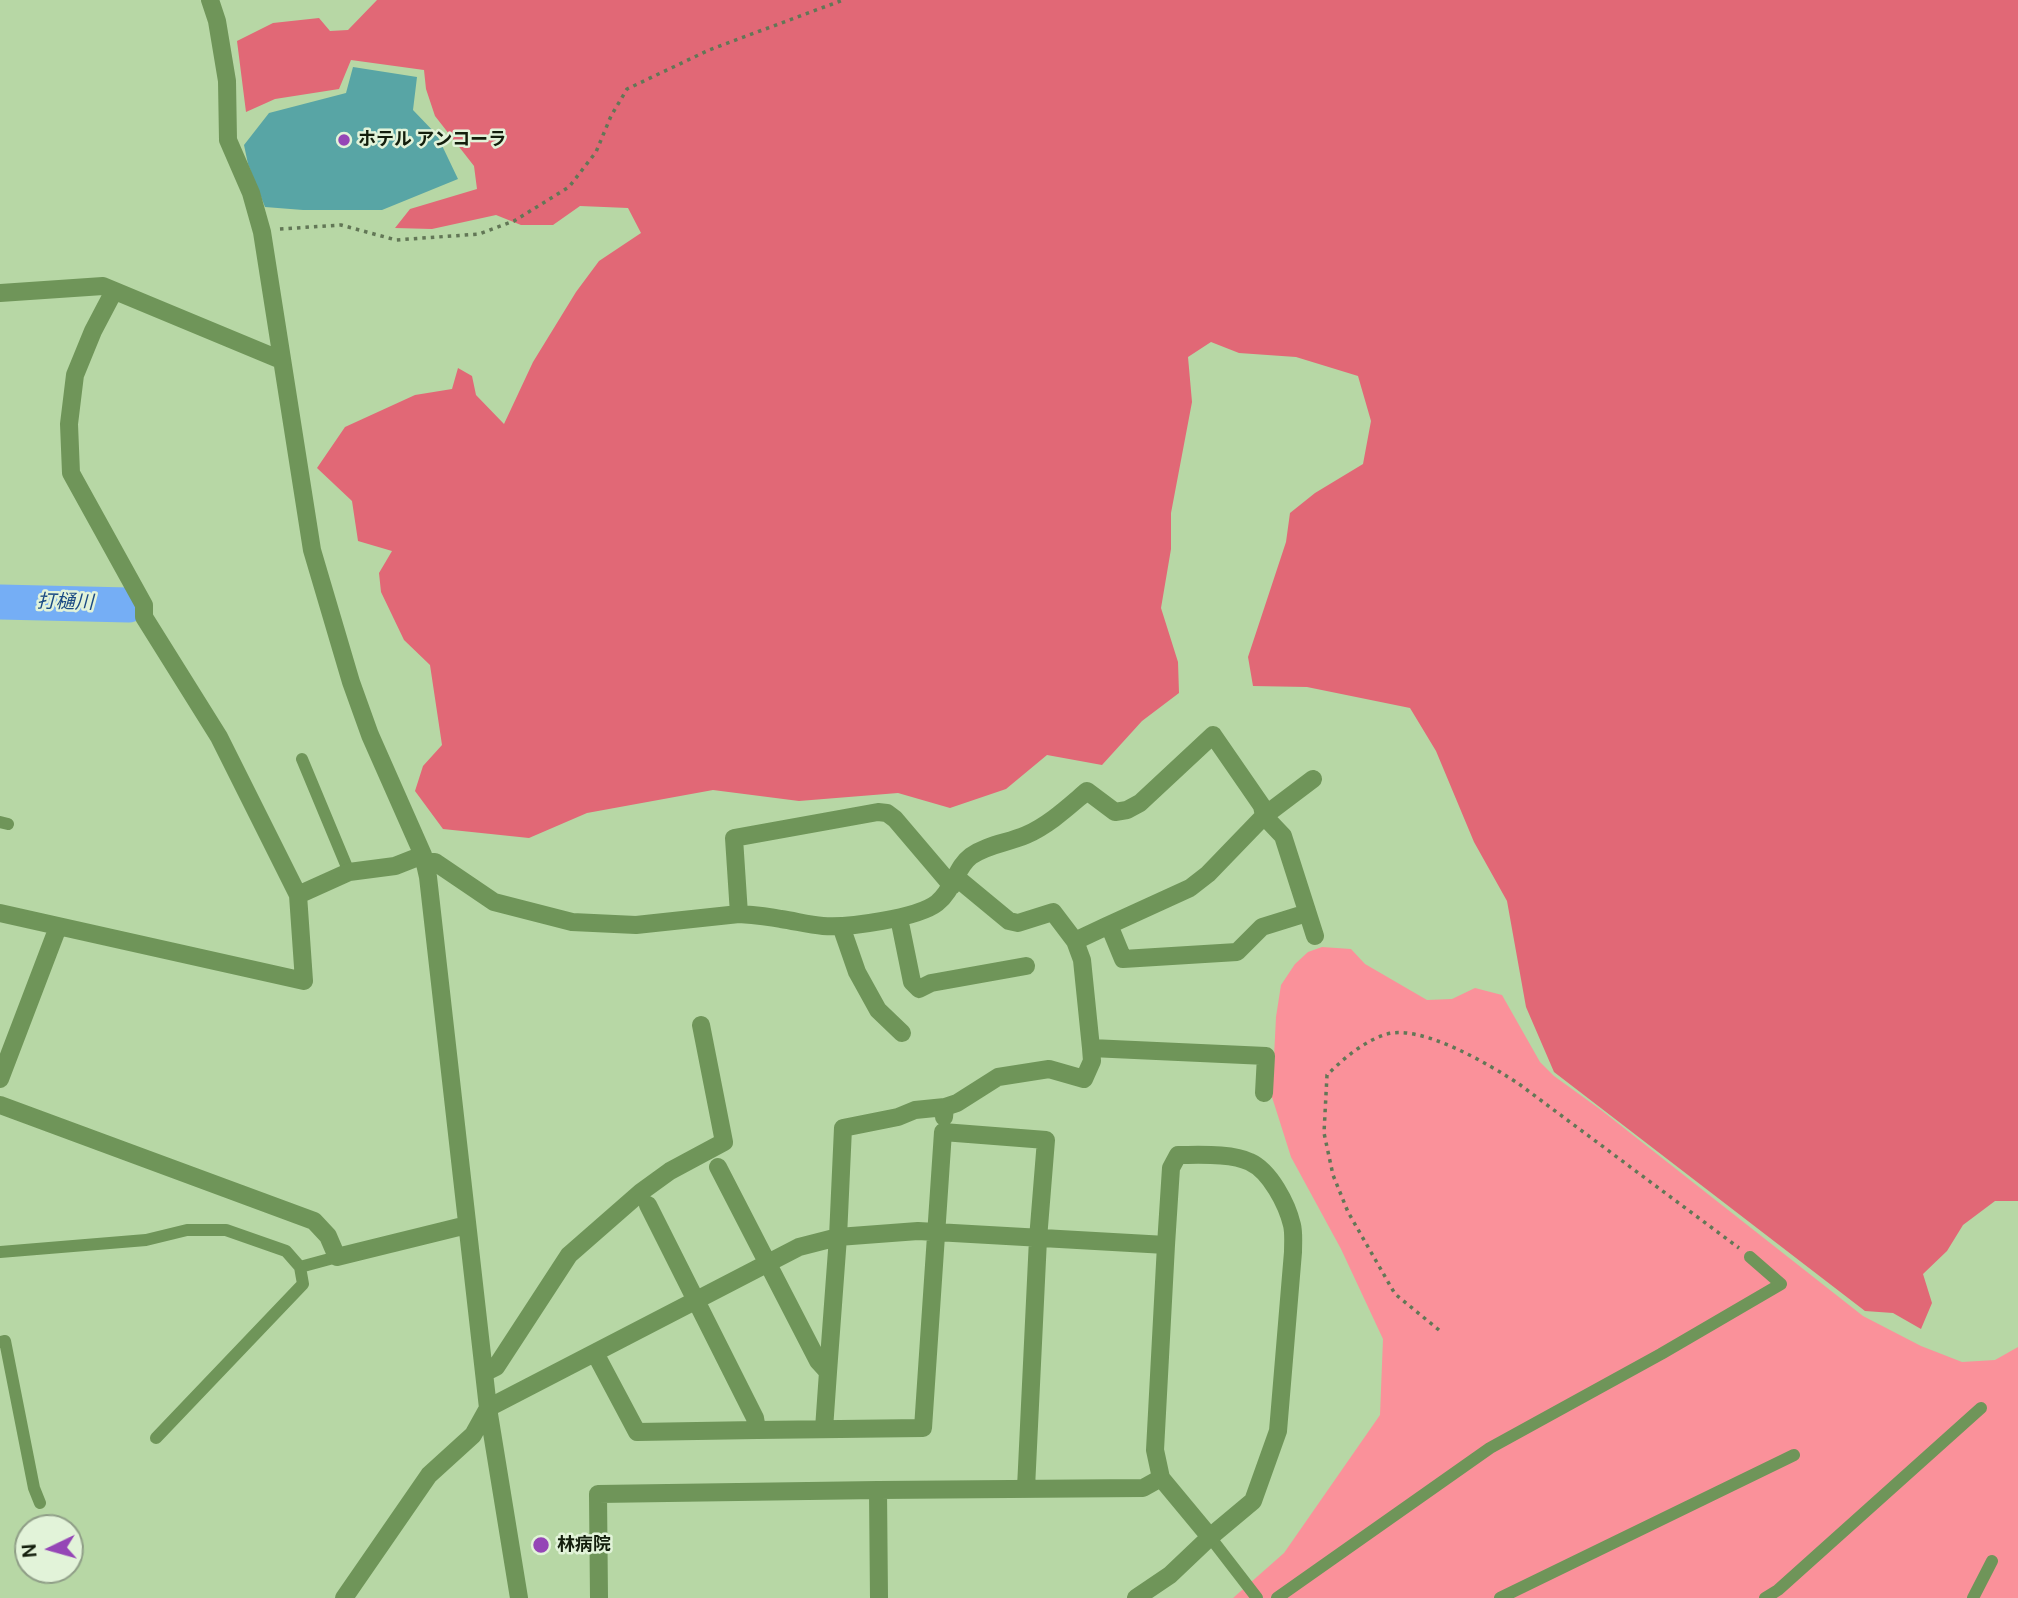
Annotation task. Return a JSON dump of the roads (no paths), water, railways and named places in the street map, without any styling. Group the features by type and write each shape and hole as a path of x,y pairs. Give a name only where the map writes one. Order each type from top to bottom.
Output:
{"street":[{"path":"210,0 217,21 227,81 228,139 251,193 262,232 312,550 351,682 370,735 424,858 488,1408 519,1598"},
{"path":"0,293 103,286 281,360"},
{"path":"0,913 304,981 298,895 219,737 144,617 144,605 71,473 69,425 75,375 93,331 114,291"},
{"path":"298,895 349,872 395,866 424,858 435,862 494,902 572,922 636,925 738,914 822,926 841,926 899,918 935,905 955,882 961,867 970,857 991,845 1025,835 1049,821 1087,792 1115,812 1127,810 1140,803 1213,735 1262,806 1264,816 1283,836 1315,936"},
{"path":"1075,941 1190,888 1208,874 1264,816 1313,779"},
{"path":"738,914 734,838 878,812 887,813 955,882 1009,921 1018,923 1053,912 1075,941 1083,972 1092,1061 1084,1079 1049,1069 998,1077 957,1103 945,1107 915,1110 898,1117 843,1128 824,1429"},
{"path":"1109,925 1124,959 1136,959 1237,952 1262,927 1307,913"},
{"path":"899,918 912,982 919,989 931,984 1026,966"},
{"path":"841,926 858,972 878,1010 902,1033"},
{"path":"0,1079 58,927"},
{"path":"484,1374 496,1367 569,1255 641,1192 670,1171 724,1142 701,1026"},
{"path":"1091,1048 1266,1056 1264,1093"},
{"path":"0,1105 314,1221 328,1236 337,1257 467,1225"},
{"path":"595,1353 637,1432 923,1428 945,1107"},
{"path":"943,1132 1046,1140 1038,1239 1026,1488"},
{"path":"1136,1598 1170,1575 1253,1501 1278,1431 1293,1252 1292,1226 1283,1201 1265,1175 1250,1162 1223,1156 1178,1155 1171,1168 1155,1450 1161,1478 1210,1537"},
{"path":"718,1167 818,1361 828,1373"},
{"path":"648,1205 755,1418 757,1430"},
{"path":"344,1598 429,1475 473,1435 488,1408 799,1247 838,1237 918,1231 1167,1245"},
{"path":"599,1598 598,1493 1143,1488 1161,1478"},
{"path":"878,1490 879,1598"}],"lane":[{"path":"302,759 349,872"},
{"path":"0,1252 146,1240 187,1230 226,1230 286,1251 300,1267 303,1284 156,1438"},
{"path":"1277,1598 1490,1448 1781,1284 1750,1256"},
{"path":"300,1267 337,1257"},
{"path":"0,1342 5,1341 34,1488 40,1503"},
{"path":"1765,1598 1778,1590 1980,1408"},
{"path":"1500,1598 1794,1455"},
{"path":"1210,1537 1257,1598"},
{"path":"1973,1598 1992,1561"}],"waterway":[{"name":"打樋川","path":"0,602 129,605"}],"place":[{"name":"ホテル アンコーラ","path":"344,140"},
{"name":"林病院","path":"541,1545"}]}
